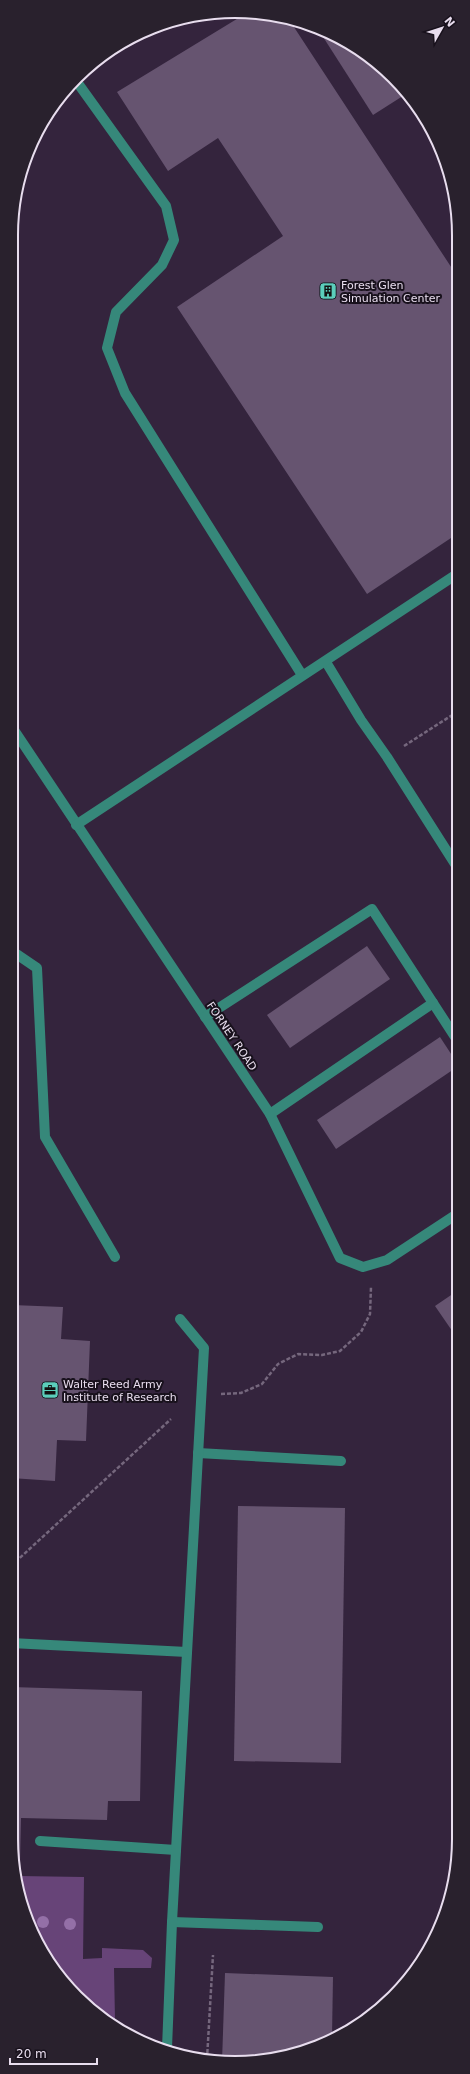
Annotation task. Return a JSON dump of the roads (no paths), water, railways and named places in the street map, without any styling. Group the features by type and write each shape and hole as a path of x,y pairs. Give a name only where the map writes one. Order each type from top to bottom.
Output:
{"lane":[{"path":"79,85 166,206 174,240 162,265 116,312 106,348 126,393 302,675"},
{"path":"76,825 302,675 326,662 452,577"},
{"path":"326,662 361,720 387,757 452,859"},
{"name":"FORNEY ROAD","path":"18,736 270,1114 340,1258 363,1267 387,1260 452,1217"},
{"path":"205,1017 372,909 452,1032"},
{"path":"18,955 37,968 45,1136 115,1257"},
{"path":"270,1114 434,1003"},
{"path":"167,2045 172,1922 204,1348 180,1319"},
{"path":"198,1453 341,1461"},
{"path":"18,1643 187,1652"},
{"path":"40,1841 176,1850"},
{"path":"172,1922 318,1927"}],"place":[{"name":"Forest Glen Simulation Center","path":"328,291"},
{"name":"Walter Reed Army Institute of Research","path":"50,1390"}]}
